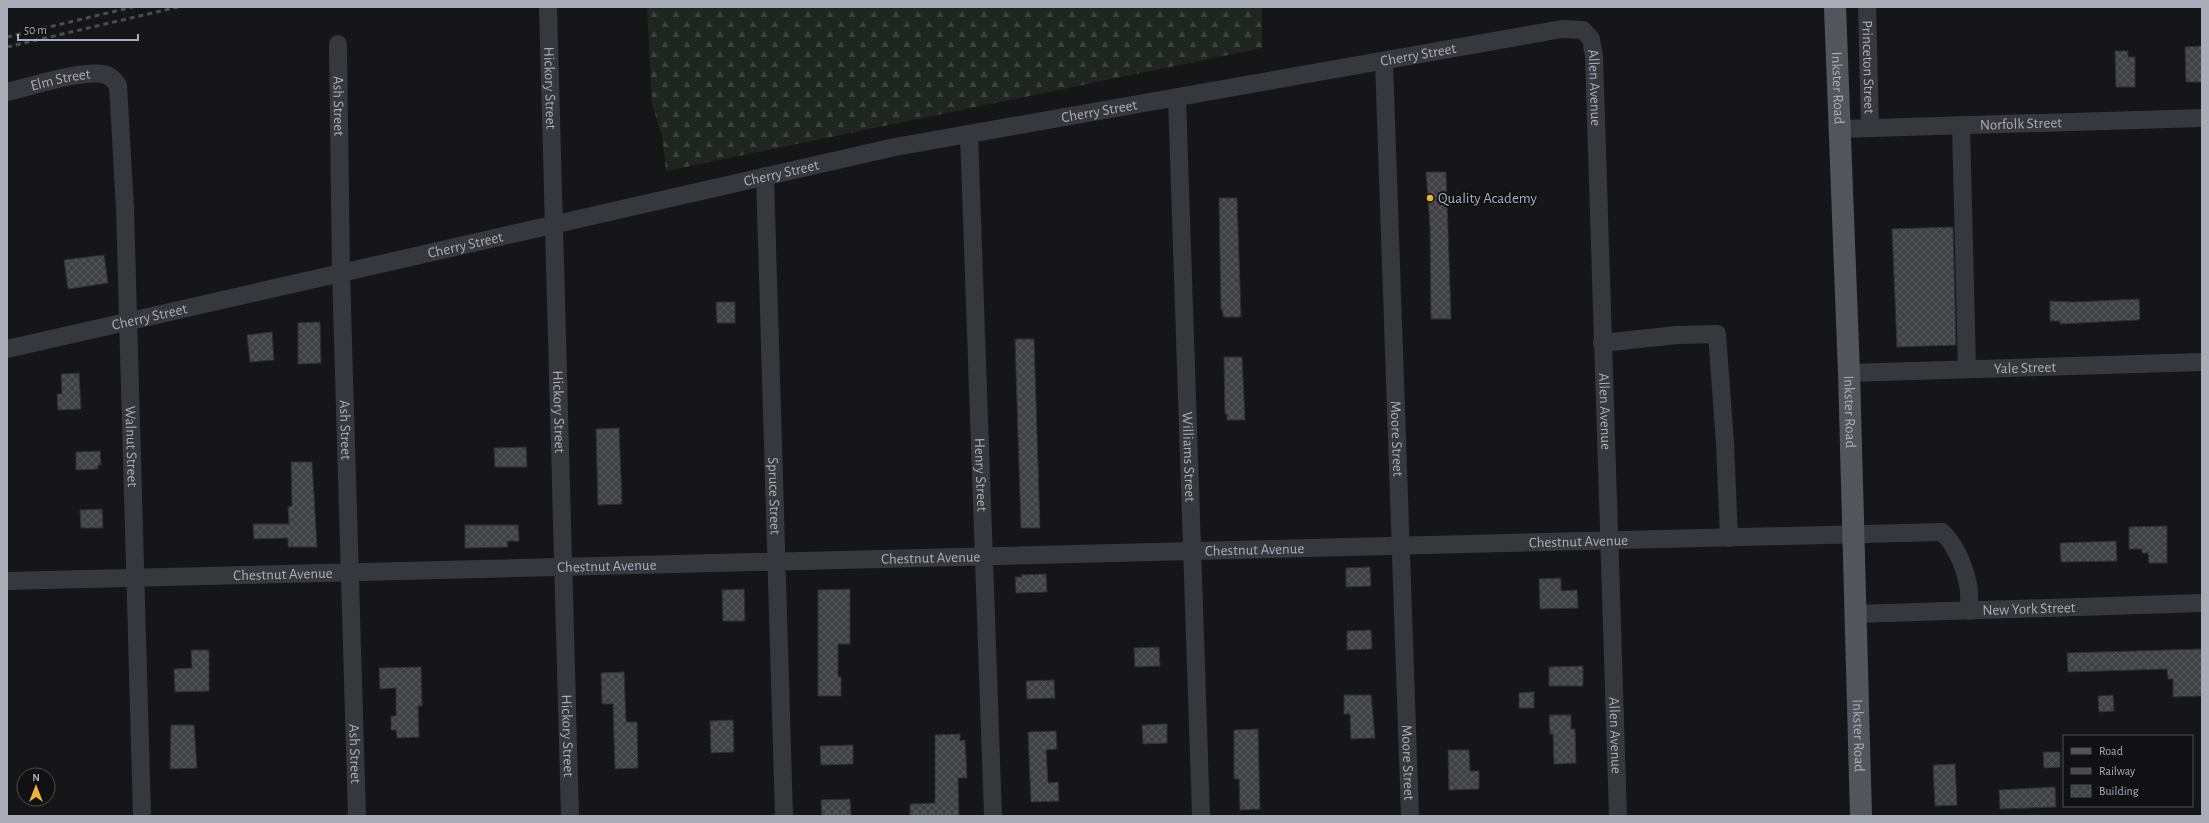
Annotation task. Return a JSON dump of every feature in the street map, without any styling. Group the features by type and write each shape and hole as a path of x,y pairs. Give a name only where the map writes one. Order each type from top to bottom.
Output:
{"main road":[{"name":"Inkster Road","path":"1835,7 1849,373 1861,816"}],"street":[{"name":"Hickory Street","path":"548,7 570,816"},
{"name":"Princeton Street","path":"1867,7 1870,128"},
{"name":"Cherry Street","path":"7,349 765,176 895,148 1384,62 1562,29"},
{"name":"Allen Avenue","path":"1562,29 1583,30 1591,39 1594,56 1618,816"},
{"name":"Ash Street","path":"338,44 341,273 357,816"},
{"name":"Moore Street","path":"1384,62 1410,816"},
{"name":"Elm Street","path":"7,92 85,75 103,74 114,79"},
{"name":"Walnut Street","path":"114,79 118,85 126,209 142,816"},
{"name":"Williams Street","path":"1177,98 1201,816"},
{"name":"Norfolk Street","path":"1840,129 2202,118"},
{"path":"1961,125 1967,369"},
{"name":"Henry Street","path":"969,134 993,816"},
{"name":"Spruce Street","path":"765,176 784,816"},
{"path":"1602,343 1677,335 1717,334 1725,443 1729,538"},
{"name":"Yale Street","path":"1849,373 2202,362"},
{"name":"Chestnut Avenue","path":"7,581 1942,532 1951,540 1966,576 1969,586 1969,610"},
{"name":"New York Street","path":"1856,614 2202,603"}],"green space":[{"path":"647,7 1262,7 1262,48 666,171 662,136 652,104"}],"building":[{"path":"2202,46 2202,82 2186,82 2185,47"},
{"path":"2115,51 2128,51 2128,57 2135,57 2135,87 2116,87"},
{"path":"1426,172 1446,172 1451,319 1431,319 1430,226"},
{"path":"1219,198 1237,198 1241,317 1223,317 1223,310 1221,310"},
{"path":"1953,227 1956,345 1897,347 1892,229"},
{"path":"104,255 108,283 68,289 64,260"},
{"path":"2139,299 2140,319 2137,320 2060,324 2060,321 2050,321 2050,301 2073,302"},
{"path":"716,302 735,302 735,323 717,323"},
{"path":"320,322 321,363 298,364 298,323"},
{"path":"272,332 274,360 250,362 247,335"},
{"path":"1015,339 1034,339 1040,528 1021,528"},
{"path":"1224,357 1242,357 1245,420 1227,420 1227,414 1225,414"},
{"path":"79,373 81,409 58,410 57,394 62,394 61,374"},
{"path":"619,428 622,504 598,505 596,429"},
{"path":"526,447 527,467 495,467 494,448"},
{"path":"100,451 101,465 98,465 98,469 76,470 76,452"},
{"path":"291,462 312,462 317,547 288,547 288,538 254,539 253,524 289,524 288,507 292,506"},
{"path":"102,509 103,528 81,528 80,510"},
{"path":"465,525 518,525 519,541 507,541 508,547 465,548"},
{"path":"2167,526 2167,563 2149,563 2148,553 2142,553 2142,549 2129,549 2129,527"},
{"path":"2116,541 2117,561 2061,562 2060,543"},
{"path":"1370,567 1371,586 1346,587 1346,568"},
{"path":"1046,574 1047,592 1016,593 1015,577 1022,577 1021,575"},
{"path":"1561,578 1561,591 1577,590 1578,608 1540,609 1539,579"},
{"path":"744,589 745,621 723,621 722,590"},
{"path":"850,589 850,644 838,644 838,677 841,677 841,696 818,696 818,590"},
{"path":"1371,630 1372,649 1347,650 1347,631"},
{"path":"1159,647 1160,666 1135,667 1134,648"},
{"path":"2202,649 2202,696 2173,697 2173,679 2168,679 2167,669 2068,672 2067,653"},
{"path":"191,650 209,650 209,691 175,692 174,669 192,668"},
{"path":"1583,666 1583,686 1549,686 1549,667"},
{"path":"421,667 422,706 418,706 419,737 397,738 396,730 391,730 391,716 396,716 396,688 380,689 379,668"},
{"path":"624,672 626,722 637,722 638,768 615,769 613,704 602,704 601,673"},
{"path":"1054,680 1055,698 1027,699 1026,681"},
{"path":"1534,692 1534,708 1519,708 1519,693"},
{"path":"1344,695 1371,695 1375,738 1351,739 1350,714 1344,714"},
{"path":"2113,695 2114,711 2099,712 2098,696"},
{"path":"1549,715 1571,715 1571,729 1575,729 1576,763 1554,764 1553,734 1550,734"},
{"path":"733,720 734,752 711,753 710,721"},
{"path":"1167,724 1167,743 1143,744 1142,725"},
{"path":"171,725 194,725 197,768 170,769"},
{"path":"1258,729 1260,809 1240,810 1239,779 1234,779 1234,730"},
{"path":"1056,731 1057,749 1046,750 1048,783 1058,782 1059,801 1031,802 1028,732"},
{"path":"960,734 960,741 965,740 967,778 958,778 959,816 910,816 910,804 935,803 935,735"},
{"path":"853,745 853,764 821,765 820,746"},
{"path":"1448,750 1469,750 1470,771 1479,771 1479,789 1449,790"},
{"path":"2043,752 2060,752 2060,767 2044,768"},
{"path":"1955,764 1957,805 1935,806 1933,765"},
{"path":"2055,787 2056,807 2000,809 1999,790"},
{"path":"850,799 851,816 822,816 821,800"}],"railway":[{"path":"7,37 133,7"},
{"path":"7,47 178,7"}],"place":[{"name":"Quality Academy","path":"1430,198"}]}
